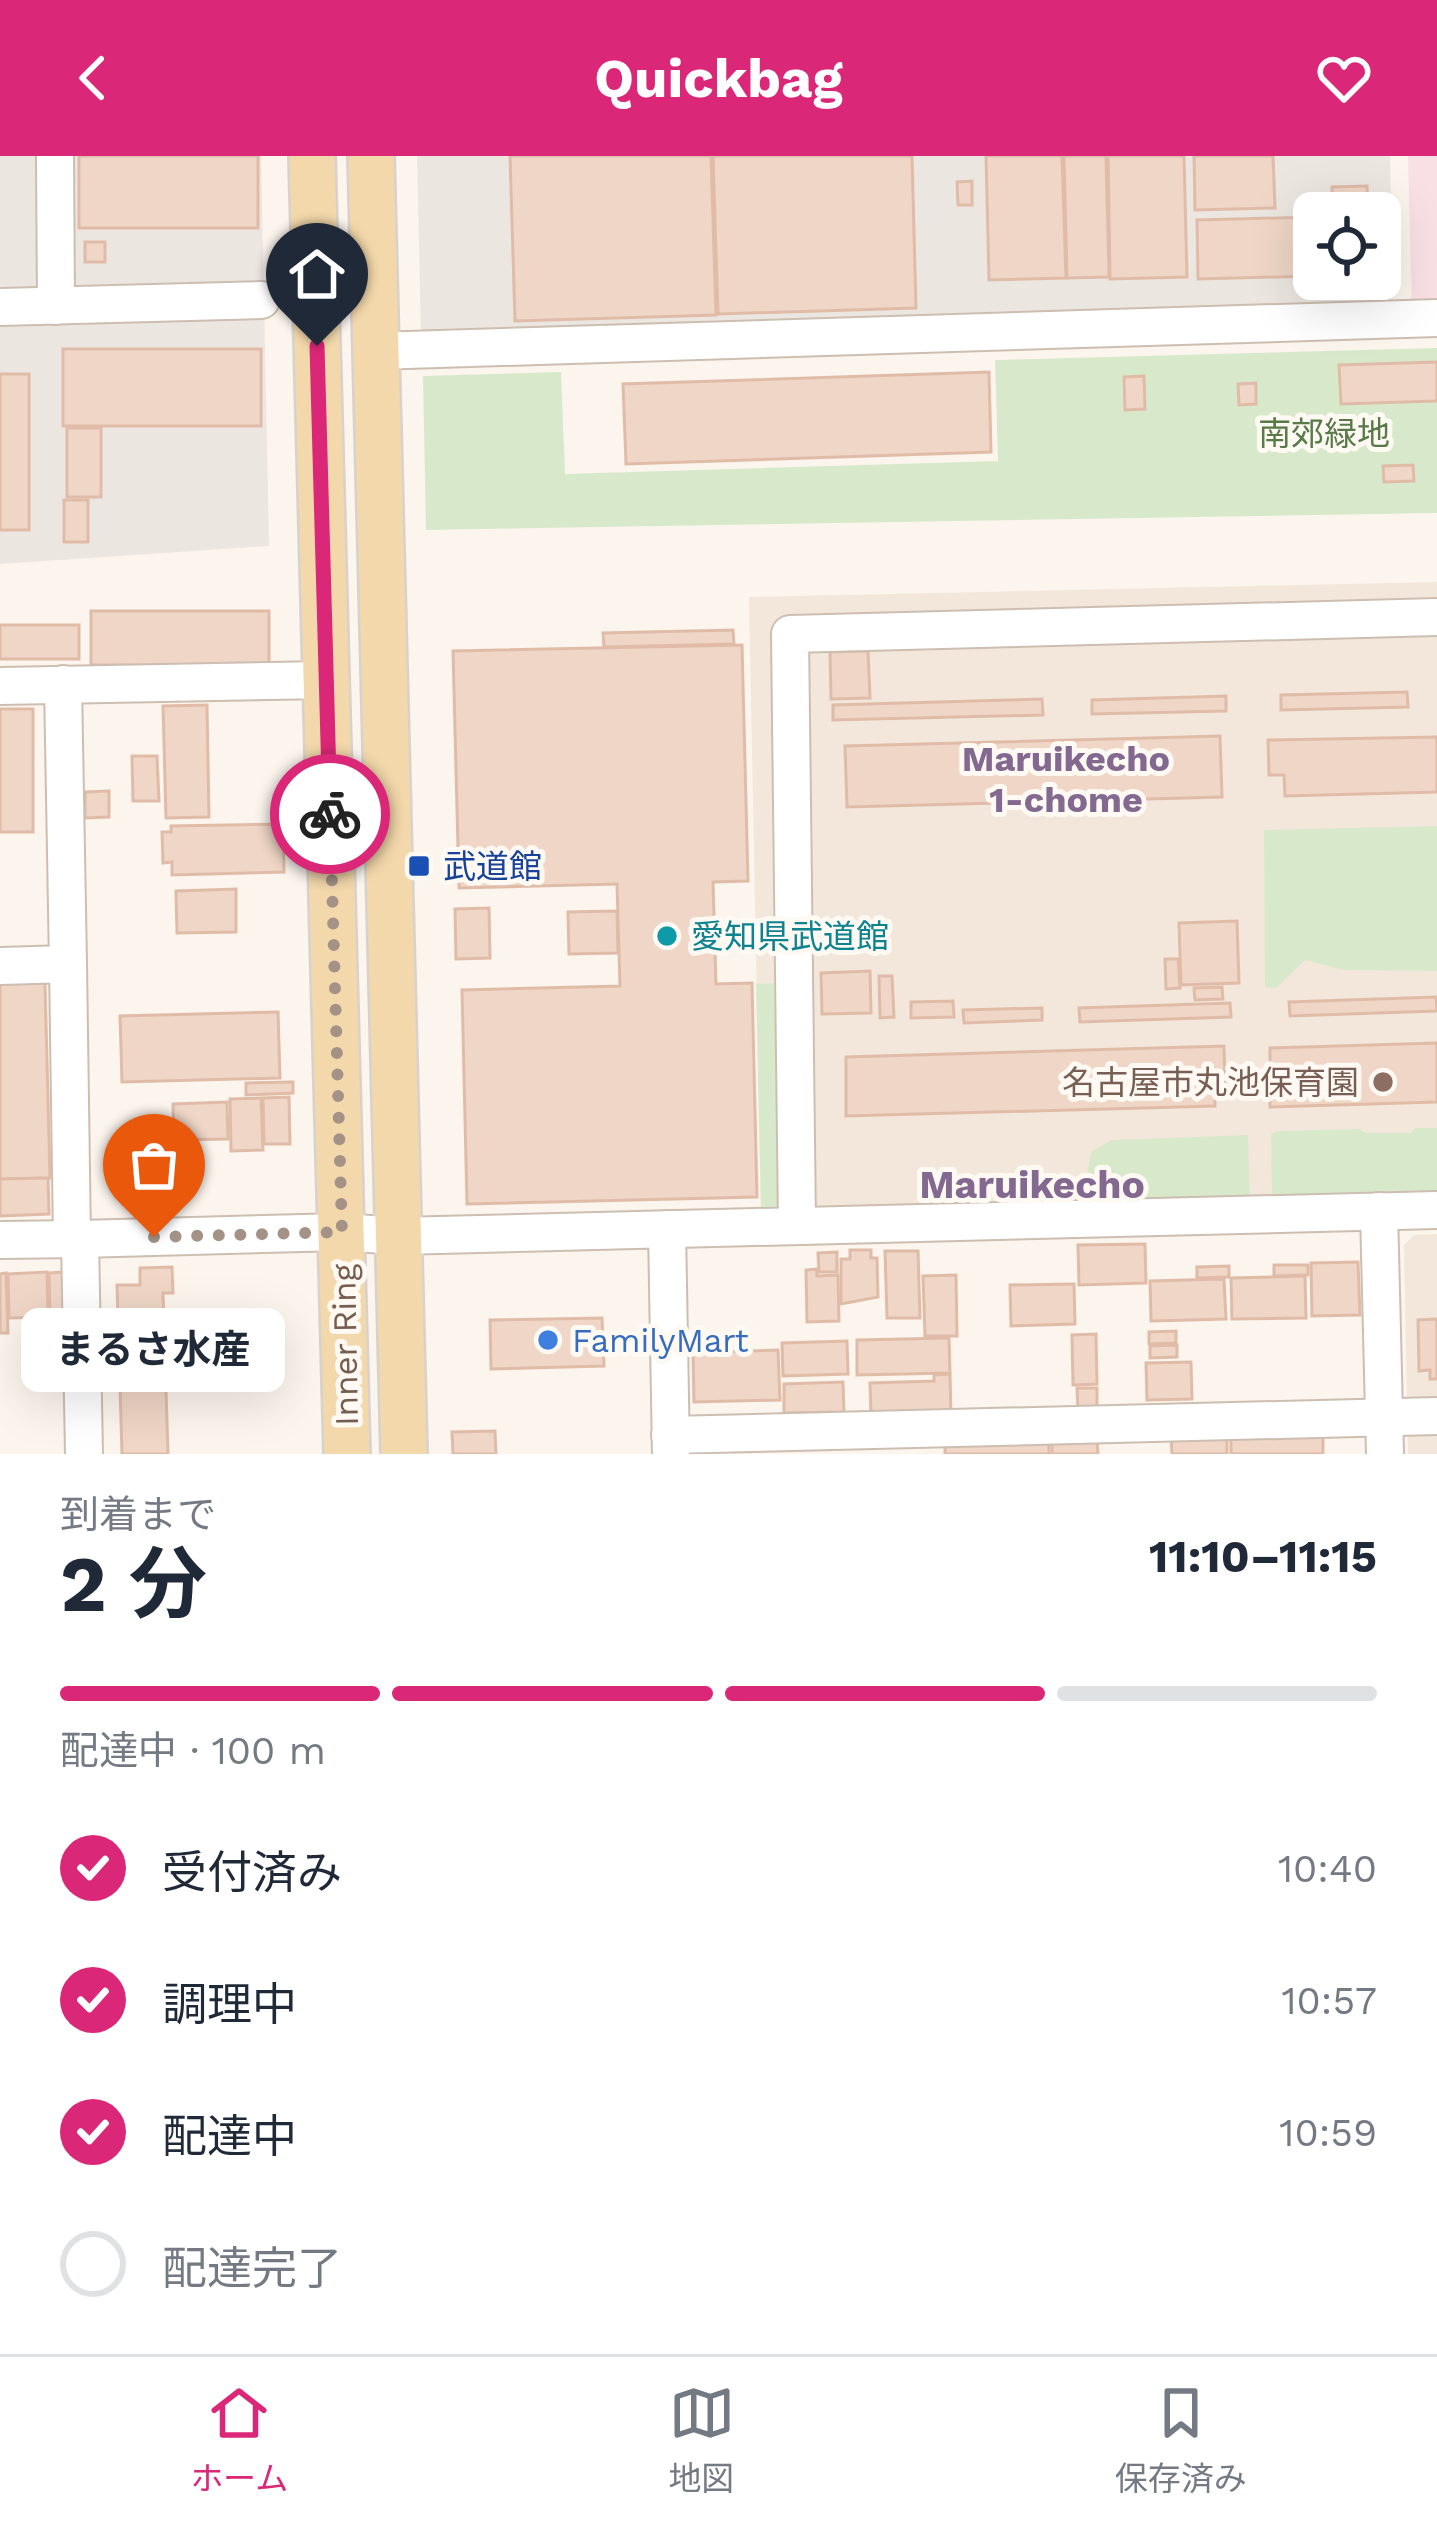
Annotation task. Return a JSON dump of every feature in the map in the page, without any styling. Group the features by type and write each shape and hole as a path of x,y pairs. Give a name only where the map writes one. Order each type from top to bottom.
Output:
{"main road":[{"name":"Inner Ring","path":"312,156 347,1454"},
{"name":"Inner Ring","path":"371,156 404,1454"}],"street":[{"path":"55,156 56,306"},
{"path":"0,307 260,300"},
{"path":"375,350 1437,318"},
{"path":"797,1225 790,634 1437,617"},
{"path":"0,686 326,680"},
{"path":"63,684 84,1454"},
{"path":"0,966 68,964"},
{"path":"0,1240 342,1232 398,1236 1437,1210"},
{"path":"1379,1211 1384,1454"},
{"path":"667,1229 671,1445 1437,1416"}],"shaded area":[{"path":"0,156 261,156 269,546 0,564"},
{"path":"417,156 1390,156 1391,192 1293,192 1293,300 1393,300 1393,307 421,335"},
{"path":"1408,156 1437,156 1437,312 1412,313"},
{"path":"1437,582 1437,1193 761,1211 749,597"},
{"path":"1437,1234 1437,1454 1408,1454 1404,1245 1414,1235"}],"green space":[{"name":"南郊緑地","path":"1437,348 1437,513 426,530 423,376 561,372 565,474 998,461 995,360"},
{"path":"1437,826 1437,971 1343,970 1305,960 1276,988 1265,987 1264,830"},
{"path":"784,983 789,1186 773,1211 761,1211 756,984"},
{"path":"1415,1128 1437,1128 1437,1193 1272,1197 1271,1135 1277,1131 1411,1133"},
{"path":"1248,1135 1250,1198 1103,1202 1086,1180 1091,1152 1112,1140"}],"building":[{"path":"79,156 258,156 258,228 79,228"},
{"path":"510,156 711,156 716,315 515,321"},
{"path":"713,156 912,156 916,308 718,314"},
{"path":"986,156 1062,156 1066,278 989,280"},
{"path":"1064,156 1106,156 1109,277 1067,278"},
{"path":"1108,156 1184,156 1187,277 1110,279"},
{"path":"1194,156 1273,156 1275,208 1195,210"},
{"path":"972,181 972,205 958,205 957,182"},
{"path":"1367,186 1367,192 1332,192 1332,187"},
{"path":"1293,218 1293,277 1198,279 1197,220"},
{"path":"85,242 105,242 105,262 85,262"},
{"path":"63,349 261,349 261,426 63,426"},
{"path":"1437,362 1437,401 1341,404 1339,365"},
{"path":"989,372 991,452 626,464 623,384"},
{"path":"0,374 29,374 29,530 0,530"},
{"path":"1144,376 1145,409 1125,410 1124,377"},
{"path":"1256,383 1256,404 1239,405 1238,384"},
{"path":"67,428 101,428 101,497 67,497"},
{"path":"1413,465 1414,481 1384,482 1383,466"},
{"path":"64,500 88,500 88,542 64,542"},
{"path":"91,611 269,611 269,665 91,665"},
{"path":"0,625 79,625 79,659 0,659"},
{"path":"733,630 734,644 604,647 603,633"},
{"name":"愛知県武道館","path":"742,645 748,881 713,882 716,984 752,983 757,1197 467,1204 462,990 620,986 617,884 459,888 453,651"},
{"path":"868,651 870,698 831,699 830,652"},
{"path":"1407,692 1408,707 1281,710 1281,695"},
{"path":"1226,696 1226,711 1092,714 1092,700"},
{"path":"1042,699 1043,715 833,720 833,705"},
{"path":"207,705 209,817 166,818 163,706"},
{"path":"0,709 33,709 33,832 0,832"},
{"path":"1220,736 1222,797 847,807 845,746"},
{"path":"1437,737 1437,792 1285,796 1284,775 1269,775 1268,740"},
{"path":"132,756 157,756 159,801 133,801"},
{"path":"109,791 109,817 85,818 85,792"},
{"path":"283,824 284,872 172,875 172,862 163,863 162,832 171,832 171,826"},
{"path":"236,889 236,932 177,933 176,891"},
{"path":"489,908 490,958 456,959 455,909"},
{"path":"617,911 618,953 569,954 568,912"},
{"path":"1237,921 1239,983 1181,985 1179,923"},
{"path":"1165,959 1178,959 1180,988 1166,989"},
{"path":"870,971 871,1013 822,1014 821,973"},
{"path":"879,976 892,976 894,1017 880,1018"},
{"path":"45,983 50,1178 0,1179 0,984"},
{"path":"1222,987 1223,999 1195,1000 1194,988"},
{"path":"1436,997 1437,1011 1290,1016 1289,1002"},
{"path":"953,1001 954,1017 911,1018 911,1002"},
{"path":"1230,1003 1231,1017 1080,1022 1079,1008"},
{"path":"1042,1008 1042,1020 964,1023 963,1010"},
{"path":"278,1012 280,1078 122,1082 120,1016"},
{"path":"1437,1043 1437,1102 1270,1107 1270,1048"},
{"path":"1224,1046 1225,1086 1215,1086 1215,1106 846,1116 846,1057"},
{"path":"293,1082 293,1093 246,1095 246,1083"},
{"path":"289,1097 290,1144 264,1144 263,1098"},
{"path":"261,1098 263,1150 231,1151 230,1099"},
{"path":"227,1102 228,1139 174,1140 173,1104"},
{"path":"48,1178 49,1214 0,1216 0,1179"},
{"path":"1145,1244 1146,1283 1079,1285 1078,1245"},
{"path":"850,1250 871,1250 871,1258 877,1258 878,1297 841,1304 841,1259 850,1259"},
{"path":"885,1251 918,1251 920,1318 887,1318"},
{"path":"837,1252 837,1272 819,1272 818,1253"},
{"path":"1358,1262 1360,1315 1312,1316 1311,1263"},
{"path":"1274,1265 1308,1265 1308,1275 1274,1276"},
{"path":"1229,1266 1229,1277 1197,1278 1197,1267"},
{"path":"172,1267 173,1293 163,1293 168,1454 122,1454 117,1285 140,1285 140,1268"},
{"path":"817,1269 817,1276 838,1275 839,1321 807,1322 806,1270"},
{"path":"47,1272 48,1317 9,1318 8,1274"},
{"path":"63,1272 64,1316 50,1317 49,1273"},
{"path":"6,1273 8,1333 0,1333 0,1274"},
{"path":"956,1275 957,1336 925,1336 923,1276"},
{"path":"1305,1276 1306,1318 1232,1319 1231,1278"},
{"path":"1224,1279 1226,1319 1151,1321 1150,1281"},
{"path":"1074,1284 1075,1324 1011,1326 1010,1285"},
{"path":"602,1318 604,1366 491,1369 490,1320"},
{"path":"1437,1319 1437,1379 1430,1379 1430,1370 1419,1371 1418,1320"},
{"path":"1176,1331 1176,1343 1149,1344 1149,1332"},
{"path":"1096,1334 1097,1384 1073,1385 1072,1335"},
{"path":"949,1338 950,1373 857,1375 857,1340"},
{"path":"847,1341 848,1374 783,1376 782,1343"},
{"path":"1177,1345 1177,1357 1150,1358 1150,1346"},
{"path":"778,1350 780,1400 694,1402 693,1353"},
{"path":"1191,1362 1192,1399 1147,1400 1146,1363"},
{"path":"950,1374 951,1414 871,1416 870,1383 934,1381 934,1375"},
{"path":"843,1382 844,1412 784,1413 784,1384"},
{"path":"1077,1388 1097,1388 1097,1411 1078,1411"},
{"path":"495,1431 496,1454 453,1454 452,1432"},
{"path":"1323,1432 1323,1454 1231,1454 1231,1434"},
{"path":"1227,1435 1227,1454 1172,1454 1171,1437"},
{"path":"1049,1438 1049,1454 945,1454 945,1440"},
{"path":"1097,1440 1098,1454 1052,1454 1052,1441"}],"way so far":[{"path":"154,1237 342,1232 330,814"}],"place":[{"name":"武道館","path":"419,866"},
{"name":"愛知県武道館","path":"667,936"},
{"name":"名古屋市丸池保育園","path":"1383,1082"},
{"name":"まるさ水産","path":"154,1237"},
{"name":"FamilyMart","path":"548,1340"}],"district":[{"name":"Maruikecho 1-chome","path":"1066,780"},
{"name":"Maruikecho","path":"1032,1184"}],"route":[{"path":"317,346 330,814"}]}
